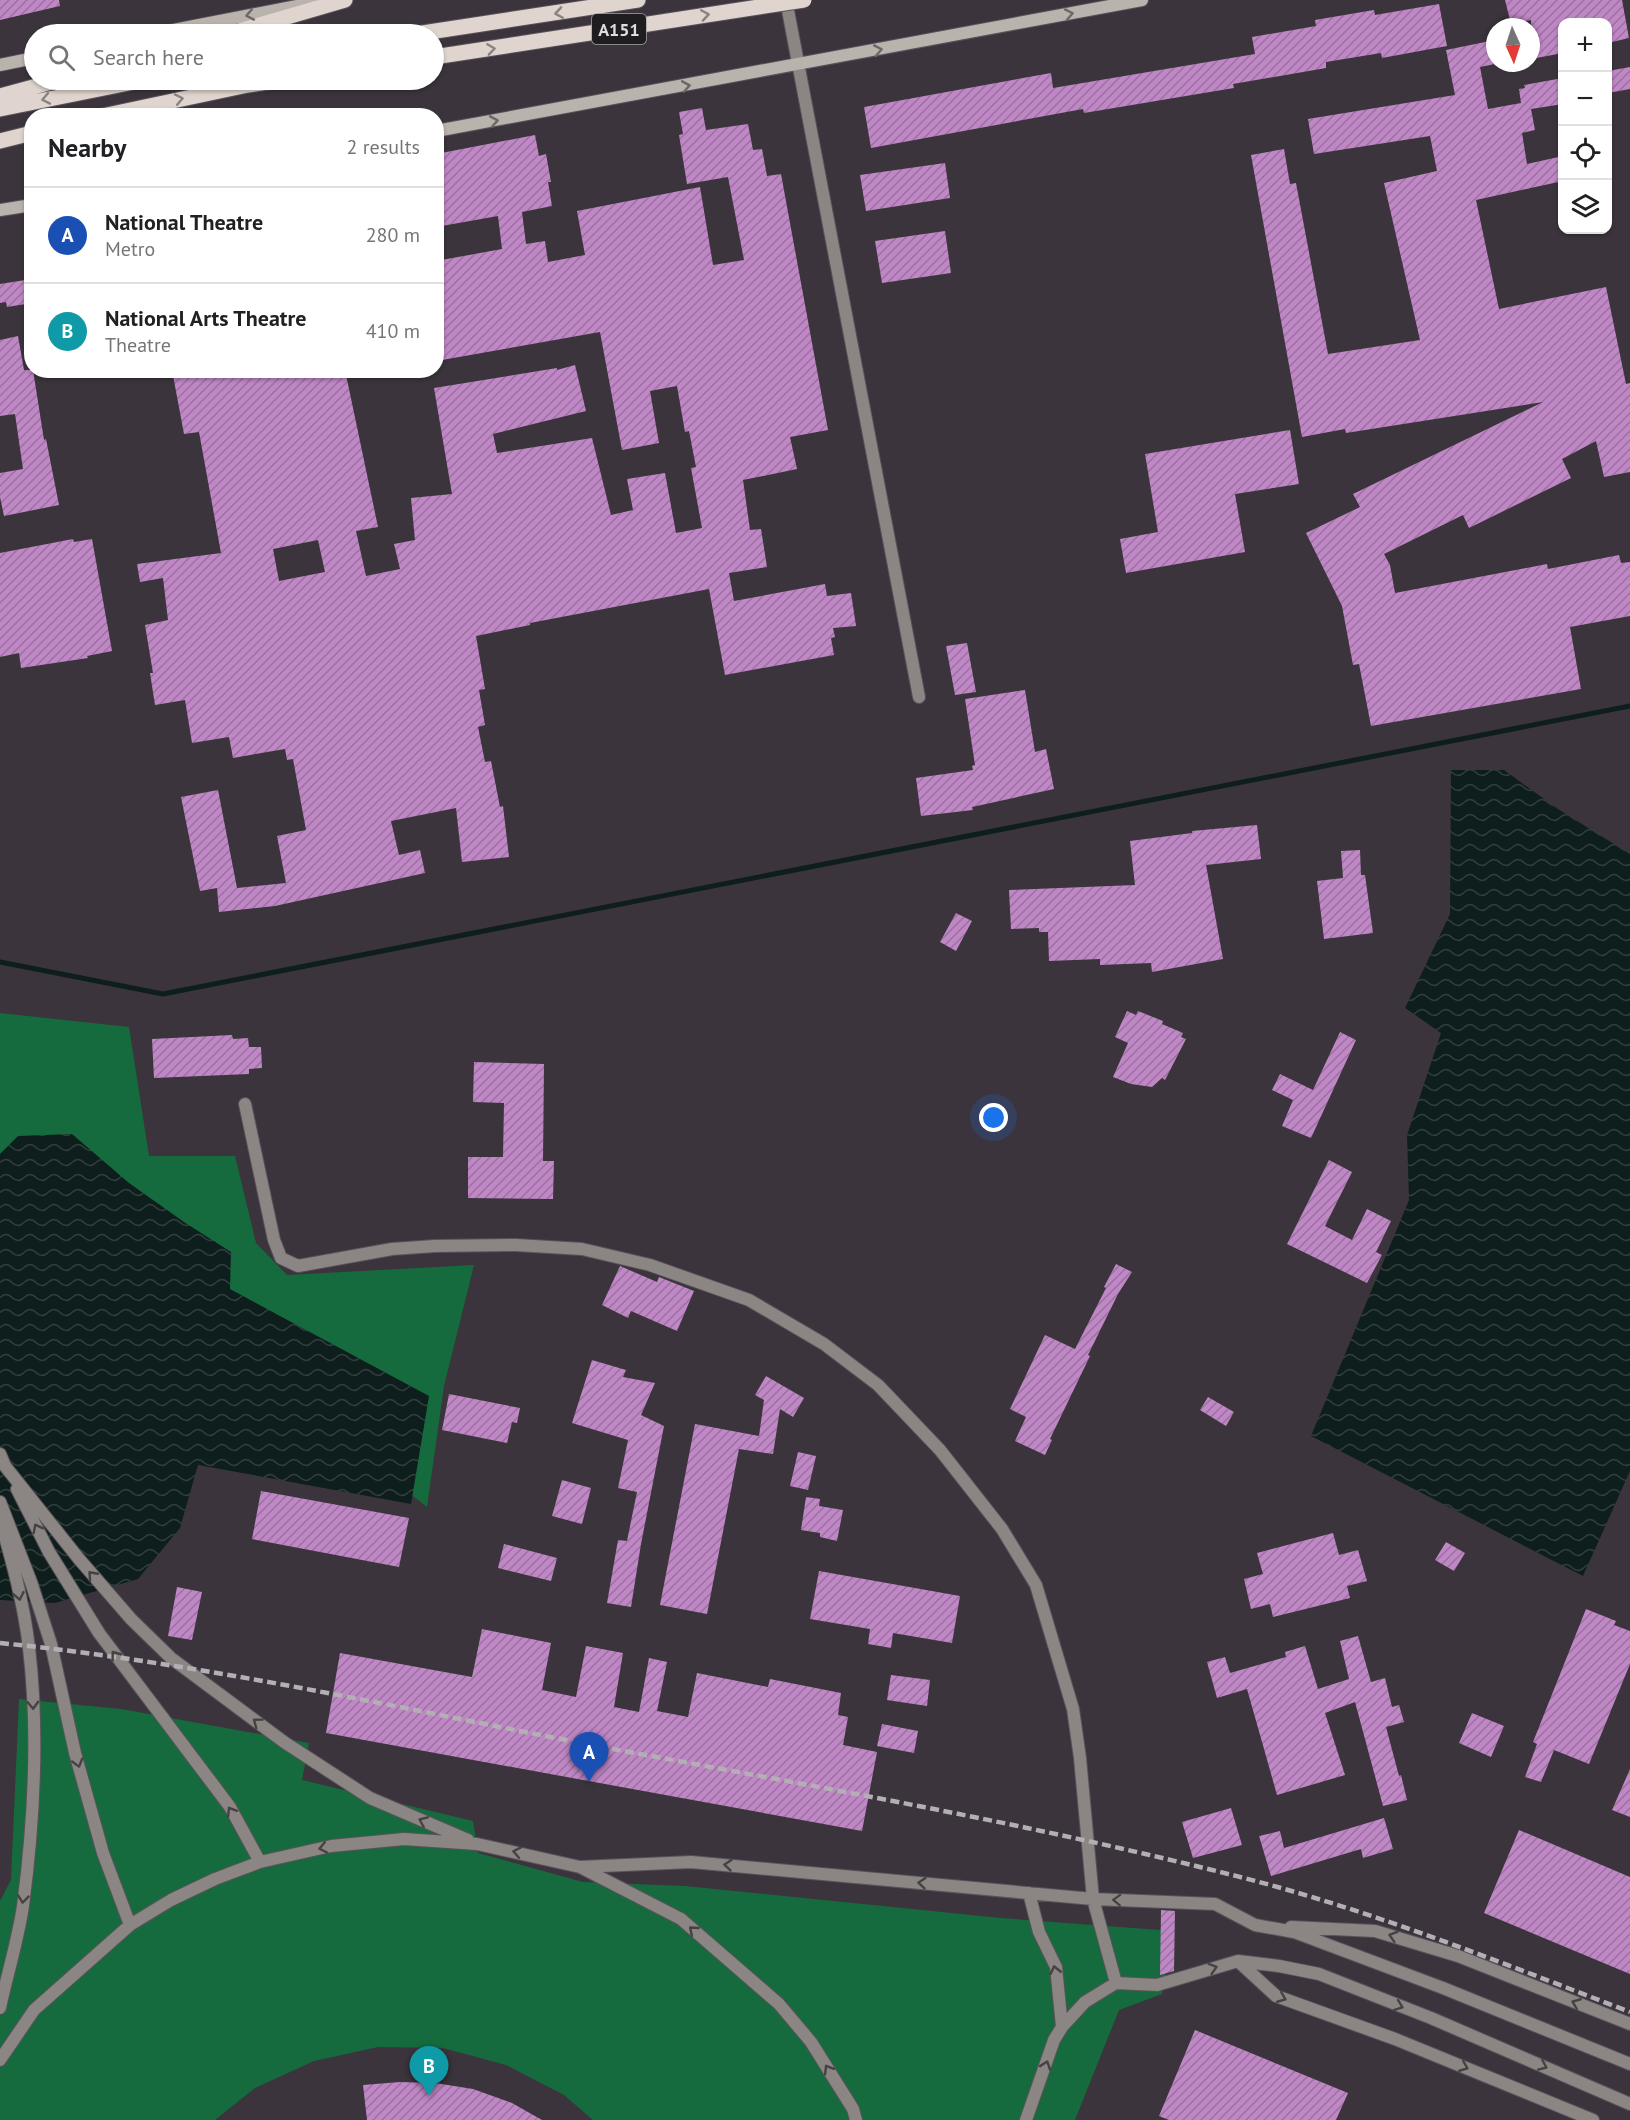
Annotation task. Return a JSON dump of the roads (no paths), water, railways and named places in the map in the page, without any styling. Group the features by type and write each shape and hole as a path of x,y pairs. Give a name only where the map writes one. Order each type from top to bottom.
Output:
{"main road":[{"path":"263,24 345,0"},
{"name":"A151","path":"444,30 638,0"},
{"name":"A151","path":"444,55 804,0"},
{"path":"0,96 24,89"},
{"path":"0,108 93,90"},
{"path":"140,108 224,90"},
{"path":"0,141 24,135"}],"street":[{"path":"204,24 328,0"},
{"path":"786,0 919,697"},
{"path":"444,130 1142,0"},
{"path":"0,65 24,60"},
{"path":"0,210 24,206"},
{"path":"245,1104 274,1240 281,1258 298,1266 392,1249 516,1245 582,1249 650,1265 749,1300 824,1344 878,1385 940,1450 1002,1529 1036,1585 1073,1709 1093,1899 1116,1983"},
{"path":"3,1460 79,1559 131,1619 171,1658 284,1742 370,1798 477,1844"},
{"path":"3,1460 49,1552 99,1633 230,1808 260,1862"},
{"path":"0,1502 31,1582 51,1644 75,1753 97,1831 130,1925"},
{"path":"0,1519 11,1557 29,1646 33,1706 33,1791 22,1908 0,2008"},
{"path":"0,2060 33,2010 130,1925 171,1900 215,1879 260,1862 331,1846 404,1839 477,1844 580,1867 681,1920 779,2004 811,2042 853,2109 856,2120"},
{"path":"580,1867 691,1862 1093,1899 1215,1904 1255,1925 1294,1932 1443,1988 1630,2064"},
{"path":"1029,1893 1039,1932 1056,1967 1062,2027"},
{"path":"1255,1925 1376,1931 1458,1956 1630,2024"},
{"path":"1026,2120 1054,2040 1062,2027 1085,2002 1116,1983 1157,1985 1238,1961 1318,1974 1431,2018 1630,2104"},
{"path":"1238,1961 1276,1996 1395,2039 1593,2120"}],"water":[{"path":"1451,770 1504,770 1558,809 1630,854 1630,1471 1583,1576 1311,1436 1409,1200 1407,1135 1441,1033 1405,1008 1450,914"},
{"path":"72,1134 129,1183 231,1252 230,1289 429,1396 411,1504 198,1465 180,1528 138,1579 55,1603 0,1600 0,1154 18,1136"}],"waterway":[{"path":"0,962 163,994 1630,706"}],"railway":[{"path":"0,1643 225,1674 920,1806 1080,1839 1240,1877 1339,1906 1437,1939 1630,2012"}],"place":[{"name":"National Theatre","path":"589,1782"},
{"name":"National Arts Theatre","path":"429,2096"}]}
